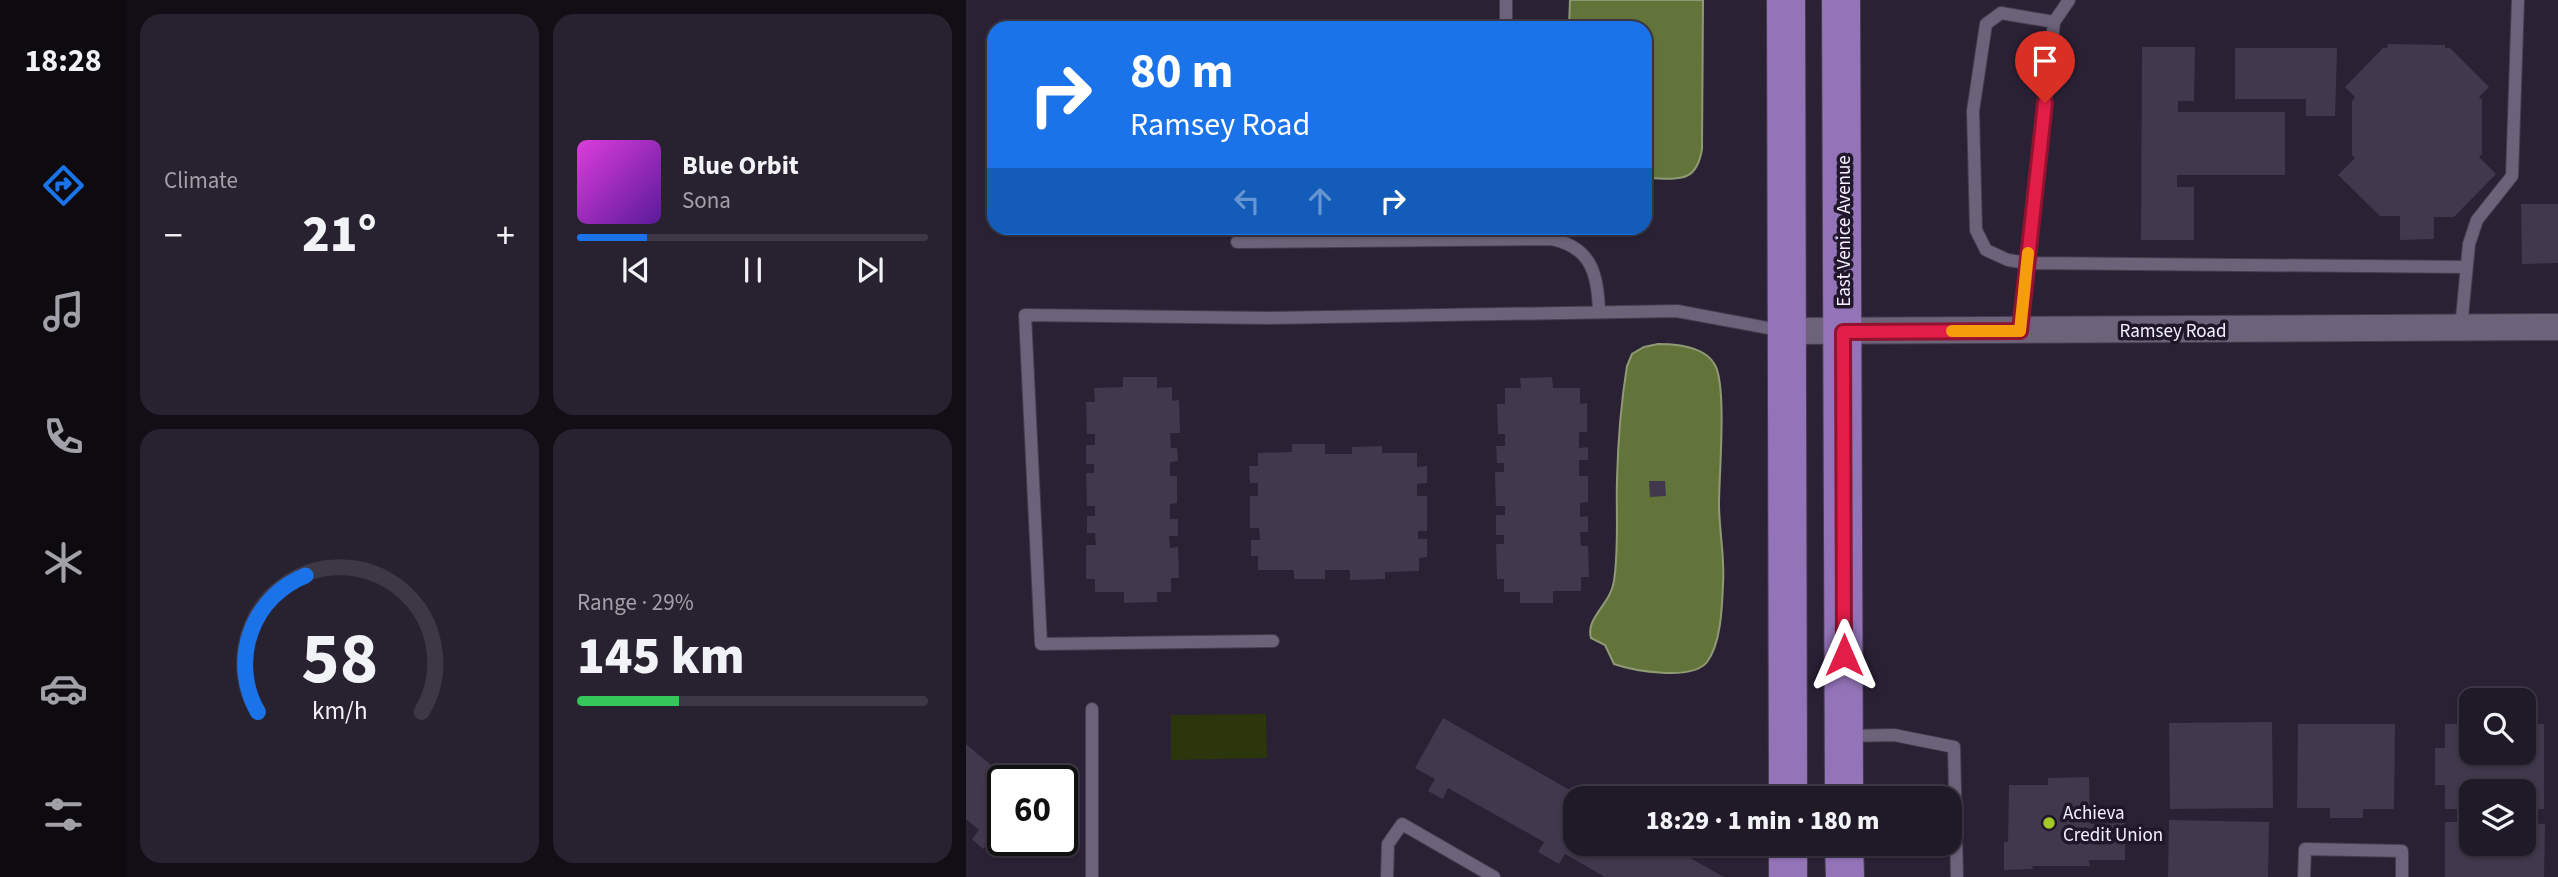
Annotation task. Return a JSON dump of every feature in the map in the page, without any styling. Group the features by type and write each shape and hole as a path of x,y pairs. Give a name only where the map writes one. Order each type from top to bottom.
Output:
{"main road":[{"path":"1786,0 1788,786"},
{"name":"East Venice Avenue","path":"1841,0 1844,786"},
{"path":"1788,856 1788,877"},
{"path":"1844,856 1845,877"}],"street":[{"name":"Ramsey Road","path":"1788,331 2558,327"}],"lane":[{"path":"1506,0 1506,21"},
{"path":"2020,331 2054,22 2069,0"},
{"path":"2461,328 2469,244 2477,220 2512,176 2518,0"},
{"path":"2054,22 2001,12 1986,24 1973,111 1976,230 1986,250 2008,261 2027,263 2466,267"},
{"path":"1237,242 1447,235"},
{"path":"1522,235 1567,242 1581,252 1596,277 1600,313"},
{"path":"1273,641 1041,644 1025,315 1270,318 1677,311 1788,331"},
{"path":"1092,709 1093,877"},
{"path":"1844,736 1894,735 1954,747 1957,877"},
{"path":"1387,877 1388,844 1402,824 1494,877"},
{"path":"2304,877 2305,849 2402,851 2402,877"}],"shaded area":[{"path":"1570,0 1703,0 1702,149 1699,161 1690,174 1675,179 1652,178 1652,21 1569,21"},
{"path":"1658,344 1681,346 1704,354 1715,365 1721,392 1719,504 1723,574 1720,625 1707,662 1700,668 1676,673 1614,664 1605,645 1591,638 1590,631 1612,589 1616,568 1618,451 1627,366 1632,354 1644,347"},
{"path":"1266,714 1267,758 1171,760 1171,715"}],"building":[{"path":"2388,44 2445,45 2445,48 2450,48 2489,87 2479,97 2482,100 2482,154 2479,157 2496,174 2454,217 2434,217 2434,239 2400,240 2400,216 2380,216 2338,175 2355,158 2352,155 2352,101 2355,97 2345,87 2383,48 2387,48"},
{"path":"2142,47 2195,47 2194,101 2178,101 2178,112 2285,112 2285,175 2177,175 2177,187 2194,187 2194,240 2141,240"},
{"path":"2235,48 2337,48 2335,116 2306,116 2306,99 2235,99"},
{"path":"2521,204 2558,204 2558,263 2522,264"},
{"path":"1123,377 1157,377 1157,388 1172,387 1172,401 1179,400 1180,433 1170,433 1171,448 1177,448 1178,461 1170,462 1170,476 1177,476 1177,503 1170,504 1170,519 1178,519 1178,536 1169,536 1170,548 1178,547 1179,578 1171,578 1171,592 1157,592 1157,602 1124,603 1124,592 1095,592 1095,579 1086,579 1086,545 1096,545 1095,533 1087,533 1087,516 1095,516 1095,506 1087,506 1086,473 1094,473 1094,464 1086,464 1086,445 1095,445 1095,434 1087,434 1086,402 1095,402 1094,388 1123,387"},
{"path":"1552,377 1553,388 1580,388 1580,404 1587,403 1587,432 1579,432 1579,448 1588,447 1588,460 1579,460 1579,476 1588,476 1588,502 1580,503 1580,517 1588,516 1588,532 1580,532 1581,546 1588,546 1589,577 1581,577 1581,591 1553,591 1553,603 1520,603 1520,592 1504,592 1504,579 1497,579 1496,544 1504,544 1504,535 1496,535 1496,515 1505,515 1505,506 1496,506 1495,472 1504,472 1504,463 1497,463 1496,446 1505,446 1505,434 1498,434 1497,404 1505,404 1505,388 1521,388 1520,378"},
{"path":"1292,444 1325,444 1325,454 1352,454 1352,447 1382,446 1382,453 1417,453 1417,467 1427,466 1427,483 1417,484 1417,496 1427,496 1427,531 1418,531 1418,539 1427,539 1427,557 1419,558 1419,571 1385,572 1385,579 1350,580 1350,570 1325,570 1325,579 1294,579 1294,570 1258,570 1258,556 1251,556 1251,540 1260,540 1259,528 1250,528 1250,496 1258,496 1258,483 1250,483 1249,466 1258,466 1258,453 1292,452"},
{"path":"1649,481 1665,481 1666,496 1650,497"},
{"path":"1443,718 1563,786 1564,856 1559,864 1538,852 1544,842 1448,788 1443,799 1428,791 1435,779 1415,768"},
{"path":"2272,722 2273,808 2170,809 2169,723"},
{"path":"2298,724 2395,724 2394,809 2363,809 2363,818 2330,818 2330,808 2297,808"},
{"path":"2445,724 2459,724 2459,765 2536,765 2536,724 2544,724 2544,809 2536,809 2536,779 2459,779 2459,809 2445,809 2445,785 2435,785 2435,748 2445,748"},
{"path":"966,744 991,765 987,765 987,844 983,849 972,839 979,830 966,819"},
{"name":"Achieva Credit Union","path":"2089,777 2090,824 2125,823 2125,860 2089,860 2090,866 2032,866 2033,869 2004,870 2004,842 2008,842 2009,785 2048,785 2048,778"},
{"path":"2169,820 2269,822 2268,877 2168,877"},
{"path":"2445,822 2459,822 2459,856 2536,856 2536,824 2545,824 2544,877 2445,877"},
{"path":"1568,856 1686,856 1724,877 1605,877"}],"slow traffic":[{"path":"1952,331 2020,331 2028,253"}],"place":[{"name":"Achieva Credit Union","path":"2049,823"}],"route":[{"path":"1844,655 1843,332 2020,331 2045,103"}]}
